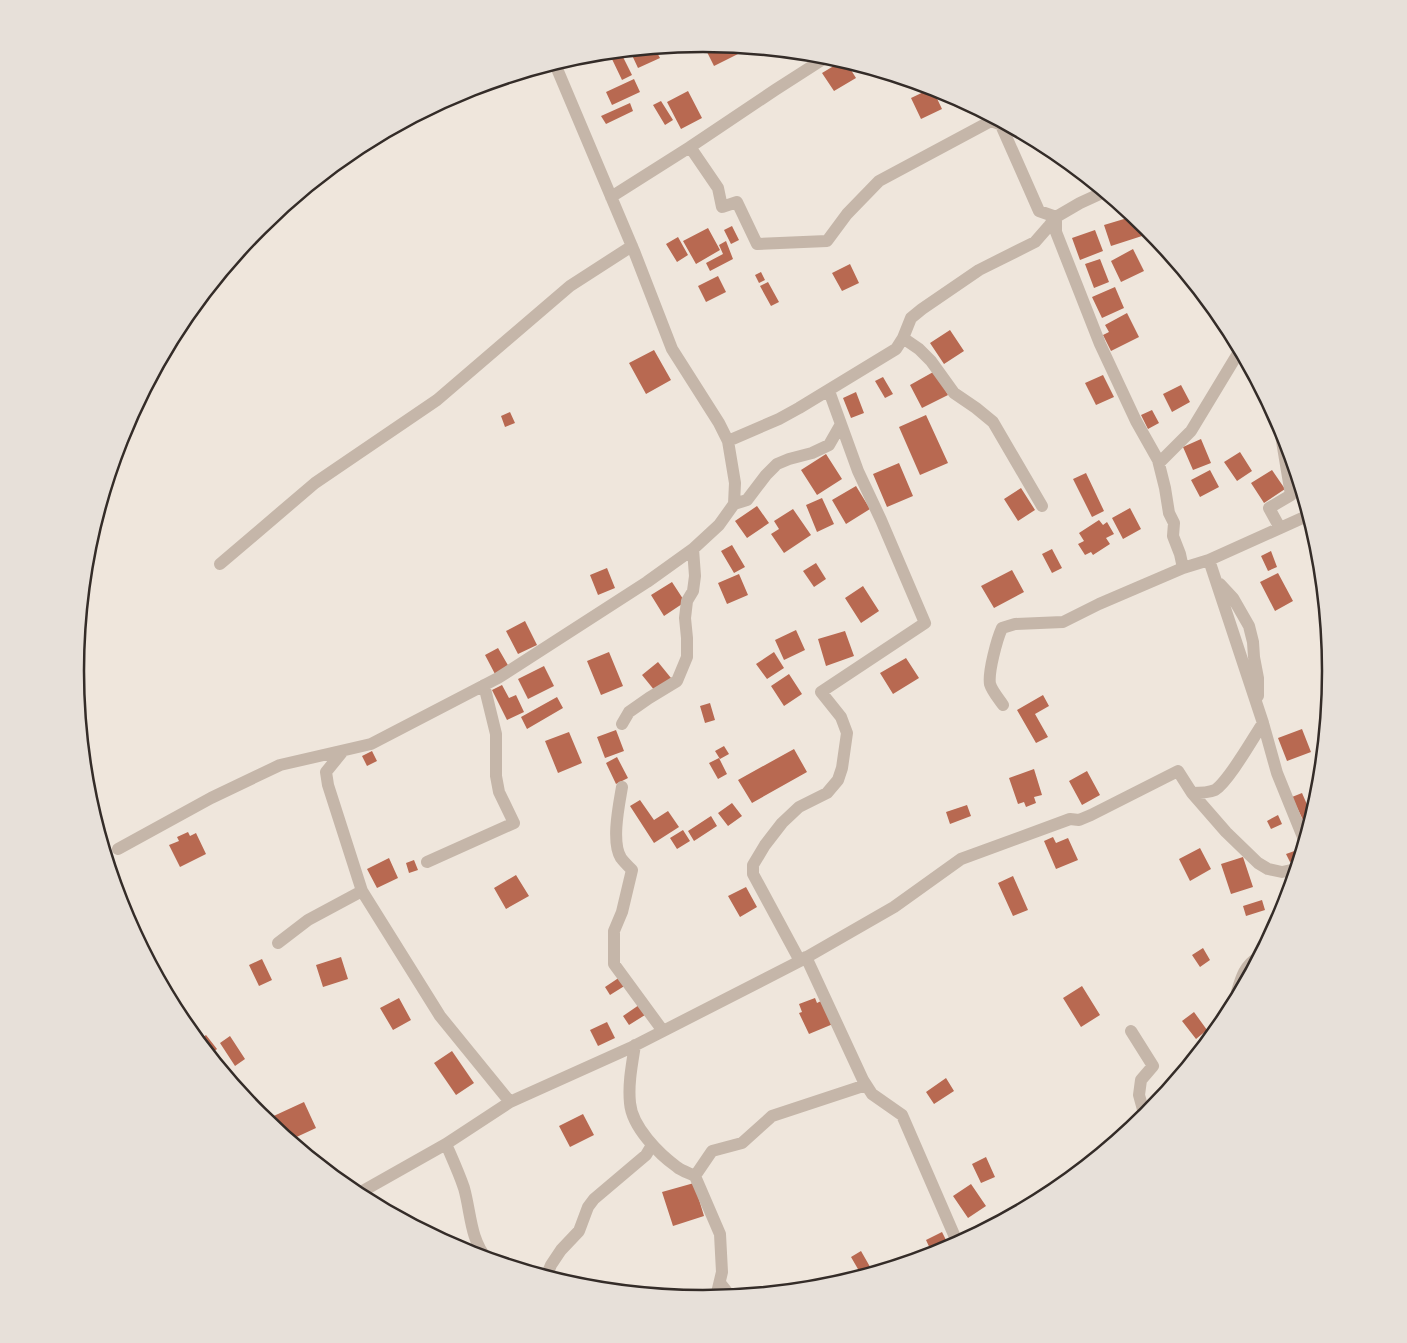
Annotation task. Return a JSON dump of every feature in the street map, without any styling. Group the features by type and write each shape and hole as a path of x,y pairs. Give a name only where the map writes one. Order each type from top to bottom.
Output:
{"street":[{"path":"611,197 817,63"},
{"path":"118,849 211,798 280,765 371,744 498,678 647,582 693,549 719,525 734,504 735,483 728,441 719,423 672,349 632,246 558,70"},
{"path":"690,146 718,188 722,207 736,202 758,244 827,241 847,214 879,181 988,122"},
{"path":"1009,133 1039,211 1056,218"},
{"path":"728,441 779,419 829,391 896,349 903,338 911,318 979,270 1034,242 1056,218 1080,203 1098,195"},
{"path":"1056,218 1056,232 1100,344 1136,421 1159,464 1169,513 1174,523 1173,536 1183,568"},
{"path":"220,564 315,483 437,400 570,286 632,246"},
{"path":"903,338 919,349 931,361 954,393 993,422 1042,506"},
{"path":"1159,464 1191,431 1236,356"},
{"path":"829,391 858,470 925,623 821,692 841,717 847,733 842,768 838,780 827,793 799,807 782,823 753,865 753,874 803,959 866,1085 872,1094 902,1115 955,1237"},
{"path":"734,504 747,500 777,464 812,454 828,445 841,424"},
{"path":"1280,528 1269,508 1291,495 1285,461"},
{"path":"1003,705 990,684 997,639 1002,628 1015,624 1063,622 1099,604 1183,568 1210,560 1303,518"},
{"path":"622,724 629,712 677,681 687,657 685,618 687,601 693,591 693,549"},
{"path":"1210,560 1263,722 1277,773 1301,832"},
{"path":"427,862 514,824 499,792 496,776 496,734 484,685"},
{"path":"1192,793 1204,793 1215,790 1223,783 1263,722"},
{"path":"343,751 326,772 328,785 362,891 440,1016 510,1102"},
{"path":"366,1190 446,1144 510,1102 635,1045 803,959 894,906 961,859 1070,818 1079,820 1178,771 1192,793 1226,832 1258,864 1268,869 1282,872 1290,870"},
{"path":"622,787 616,816 617,843 620,857 632,870 622,912 614,931 614,964 663,1031"},
{"path":"278,943 308,920 362,891"},
{"path":"1240,980 1248,966"},
{"path":"1131,1031 1153,1066 1141,1080 1139,1095 1142,1108"},
{"path":"635,1045 631,1073 630,1104 636,1125 652,1144 678,1168 694,1176 720,1234 722,1272 718,1290"},
{"path":"694,1176 712,1151 742,1143 772,1116 866,1085"},
{"path":"446,1144 464,1188 472,1228 480,1248"},
{"path":"549,1270 561,1250 579,1231 588,1207 594,1199 646,1155 652,1144"},
{"path":"720,1283 725,1289"}],"building":[{"path":"707,52 739,54 714,66"},
{"path":"658,54 660,58 638,68 633,57"},
{"path":"623,58 632,75 622,80 612,60"},
{"path":"833,66 852,71 856,78 834,91 822,73"},
{"path":"634,79 640,92 612,105 606,92"},
{"path":"688,91 702,118 681,129 667,102"},
{"path":"922,93 937,99 942,109 921,119 911,98"},
{"path":"661,101 673,120 665,125 653,105"},
{"path":"630,103 633,111 606,124 601,116"},
{"path":"1125,219 1142,236 1111,246 1104,225"},
{"path":"732,226 739,240 731,244 724,230"},
{"path":"708,228 720,250 696,264 683,241"},
{"path":"1095,230 1103,251 1080,260 1072,238"},
{"path":"678,237 688,255 677,262 666,244"},
{"path":"726,241 733,259 710,271 706,263 723,254 719,245"},
{"path":"1133,249 1144,271 1121,282 1111,261"},
{"path":"1100,259 1109,282 1094,288 1085,264"},
{"path":"850,264 859,283 842,291 832,273"},
{"path":"761,272 765,280 759,283 755,275"},
{"path":"718,276 726,292 706,302 698,286"},
{"path":"768,282 779,302 771,306 760,286"},
{"path":"1115,287 1124,308 1102,318 1092,297"},
{"path":"1127,313 1139,337 1111,351 1103,335 1109,332 1105,325"},
{"path":"950,330 964,351 944,364 930,343"},
{"path":"654,350 671,380 646,394 629,363"},
{"path":"935,371 948,395 922,408 910,385"},
{"path":"1103,375 1114,397 1096,405 1085,383"},
{"path":"883,377 893,394 885,398 875,381"},
{"path":"1181,385 1190,402 1172,412 1163,394"},
{"path":"856,392 864,413 851,418 843,398"},
{"path":"1152,410 1159,423 1148,429 1141,415"},
{"path":"510,412 515,423 505,427 501,416"},
{"path":"926,415 948,463 920,475 899,427"},
{"path":"1201,439 1211,463 1193,470 1183,447"},
{"path":"1240,452 1252,471 1237,481 1224,462"},
{"path":"826,454 842,479 817,495 801,470"},
{"path":"899,463 913,496 887,507 873,474"},
{"path":"1210,470 1219,487 1200,497 1191,480"},
{"path":"1272,470 1285,489 1264,503 1251,483"},
{"path":"1086,473 1104,511 1092,517 1073,479"},
{"path":"856,486 870,509 846,524 832,500"},
{"path":"1021,488 1035,510 1018,521 1004,499"},
{"path":"822,498 834,524 817,532 806,505"},
{"path":"757,506 769,523 747,538 735,521"},
{"path":"1130,508 1141,529 1123,539 1112,518"},
{"path":"793,509 811,535 784,553 771,534 779,529 774,521"},
{"path":"1099,520 1103,525 1107,522 1114,534 1106,538 1110,544 1093,555 1091,552 1085,555 1078,544 1084,541 1079,533"},
{"path":"732,545 745,567 734,573 721,551"},
{"path":"1052,549 1062,568 1052,573 1042,554"},
{"path":"1271,551 1277,567 1268,571 1261,556"},
{"path":"816,563 826,579 814,587 803,571"},
{"path":"607,568 615,588 598,595 590,575"},
{"path":"1012,570 1024,592 994,608 981,586"},
{"path":"1278,573 1293,601 1275,611 1260,582"},
{"path":"739,574 748,595 727,604 718,583"},
{"path":"672,582 685,602 664,616 651,595"},
{"path":"863,586 879,611 861,623 845,598"},
{"path":"525,621 537,645 518,654 506,631"},
{"path":"796,630 805,650 784,660 775,640"},
{"path":"845,631 854,656 826,666 818,639"},
{"path":"498,648 509,667 495,674 485,655"},
{"path":"609,652 623,686 601,695 587,661"},
{"path":"774,652 784,668 767,679 756,664"},
{"path":"906,658 919,678 893,694 880,673"},
{"path":"658,662 671,678 655,691 642,675"},
{"path":"544,666 554,686 528,699 518,679"},
{"path":"789,674 802,694 784,706 771,686"},
{"path":"502,685 509,698 516,695 524,712 507,720 492,690"},
{"path":"1043,695 1049,706 1035,714 1048,737 1036,743 1017,710"},
{"path":"557,697 563,708 527,729 521,717"},
{"path":"710,703 715,720 705,723 700,706"},
{"path":"1302,729 1311,752 1287,761 1278,738"},
{"path":"616,730 624,751 605,758 597,737"},
{"path":"569,732 582,763 558,773 545,741"},
{"path":"724,746 729,754 720,759 715,751"},
{"path":"794,749 807,772 752,803 738,780"},
{"path":"372,751 377,761 367,766 362,756"},
{"path":"617,757 628,778 616,784 606,763"},
{"path":"719,758 727,774 718,779 709,763"},
{"path":"1034,769 1042,795 1034,797 1036,803 1026,807 1024,802 1018,804 1009,778"},
{"path":"1087,771 1100,795 1082,805 1069,781"},
{"path":"1302,793 1308,806 1304,820 1303,820 1292,797"},
{"path":"640,800 654,820 668,811 679,827 654,843 630,806"},
{"path":"732,803 742,816 728,826 718,813"},
{"path":"967,805 971,816 950,824 946,812"},
{"path":"1278,815 1282,824 1271,829 1267,821"},
{"path":"711,816 717,826 694,841 688,831"},
{"path":"683,830 690,841 677,849 670,838"},
{"path":"188,832 190,836 196,833 206,854 180,867 169,845 179,841 177,837"},
{"path":"1053,837 1056,843 1068,838 1078,860 1056,869 1044,841"},
{"path":"1200,848 1211,869 1190,881 1179,859"},
{"path":"1296,851 1293,861 1290,862 1286,854"},
{"path":"1243,857 1253,887 1231,894 1221,864"},
{"path":"389,858 398,878 377,888 367,869"},
{"path":"414,860 418,870 409,873 406,863"},
{"path":"516,875 529,896 506,909 494,888"},
{"path":"1013,876 1028,910 1013,916 998,883"},
{"path":"746,887 757,907 740,917 728,896"},
{"path":"1262,900 1265,910 1246,916 1243,906"},
{"path":"1203,948 1210,960 1200,967 1192,955"},
{"path":"341,957 348,979 323,987 316,965"},
{"path":"262,959 272,980 259,986 249,965"},
{"path":"620,977 626,985 610,995 605,987"},
{"path":"1082,986 1100,1015 1081,1027 1063,998"},
{"path":"399,998 411,1020 393,1030 380,1008"},
{"path":"815,998 817,1003 823,1000 833,1024 809,1034 799,1013 802,1012 799,1004"},
{"path":"639,1005 645,1015 629,1025 623,1016"},
{"path":"1194,1012 1207,1030 1196,1039 1182,1021"},
{"path":"607,1022 615,1038 598,1046 590,1030"},
{"path":"206,1035 217,1049 215,1051 204,1037"},
{"path":"230,1036 245,1059 235,1066 220,1043"},
{"path":"452,1051 474,1083 456,1095 434,1063"},
{"path":"946,1078 954,1091 934,1104 926,1092"},
{"path":"304,1102 316,1128 296,1137 273,1116"},
{"path":"583,1114 594,1135 570,1147 559,1126"},
{"path":"986,1157 995,1177 981,1183 972,1164"},
{"path":"694,1183 704,1216 673,1226 662,1192"},
{"path":"971,1184 986,1206 968,1218 953,1196"},
{"path":"942,1232 946,1240 929,1247 926,1240"},
{"path":"861,1251 870,1267 859,1270 851,1257"}]}
